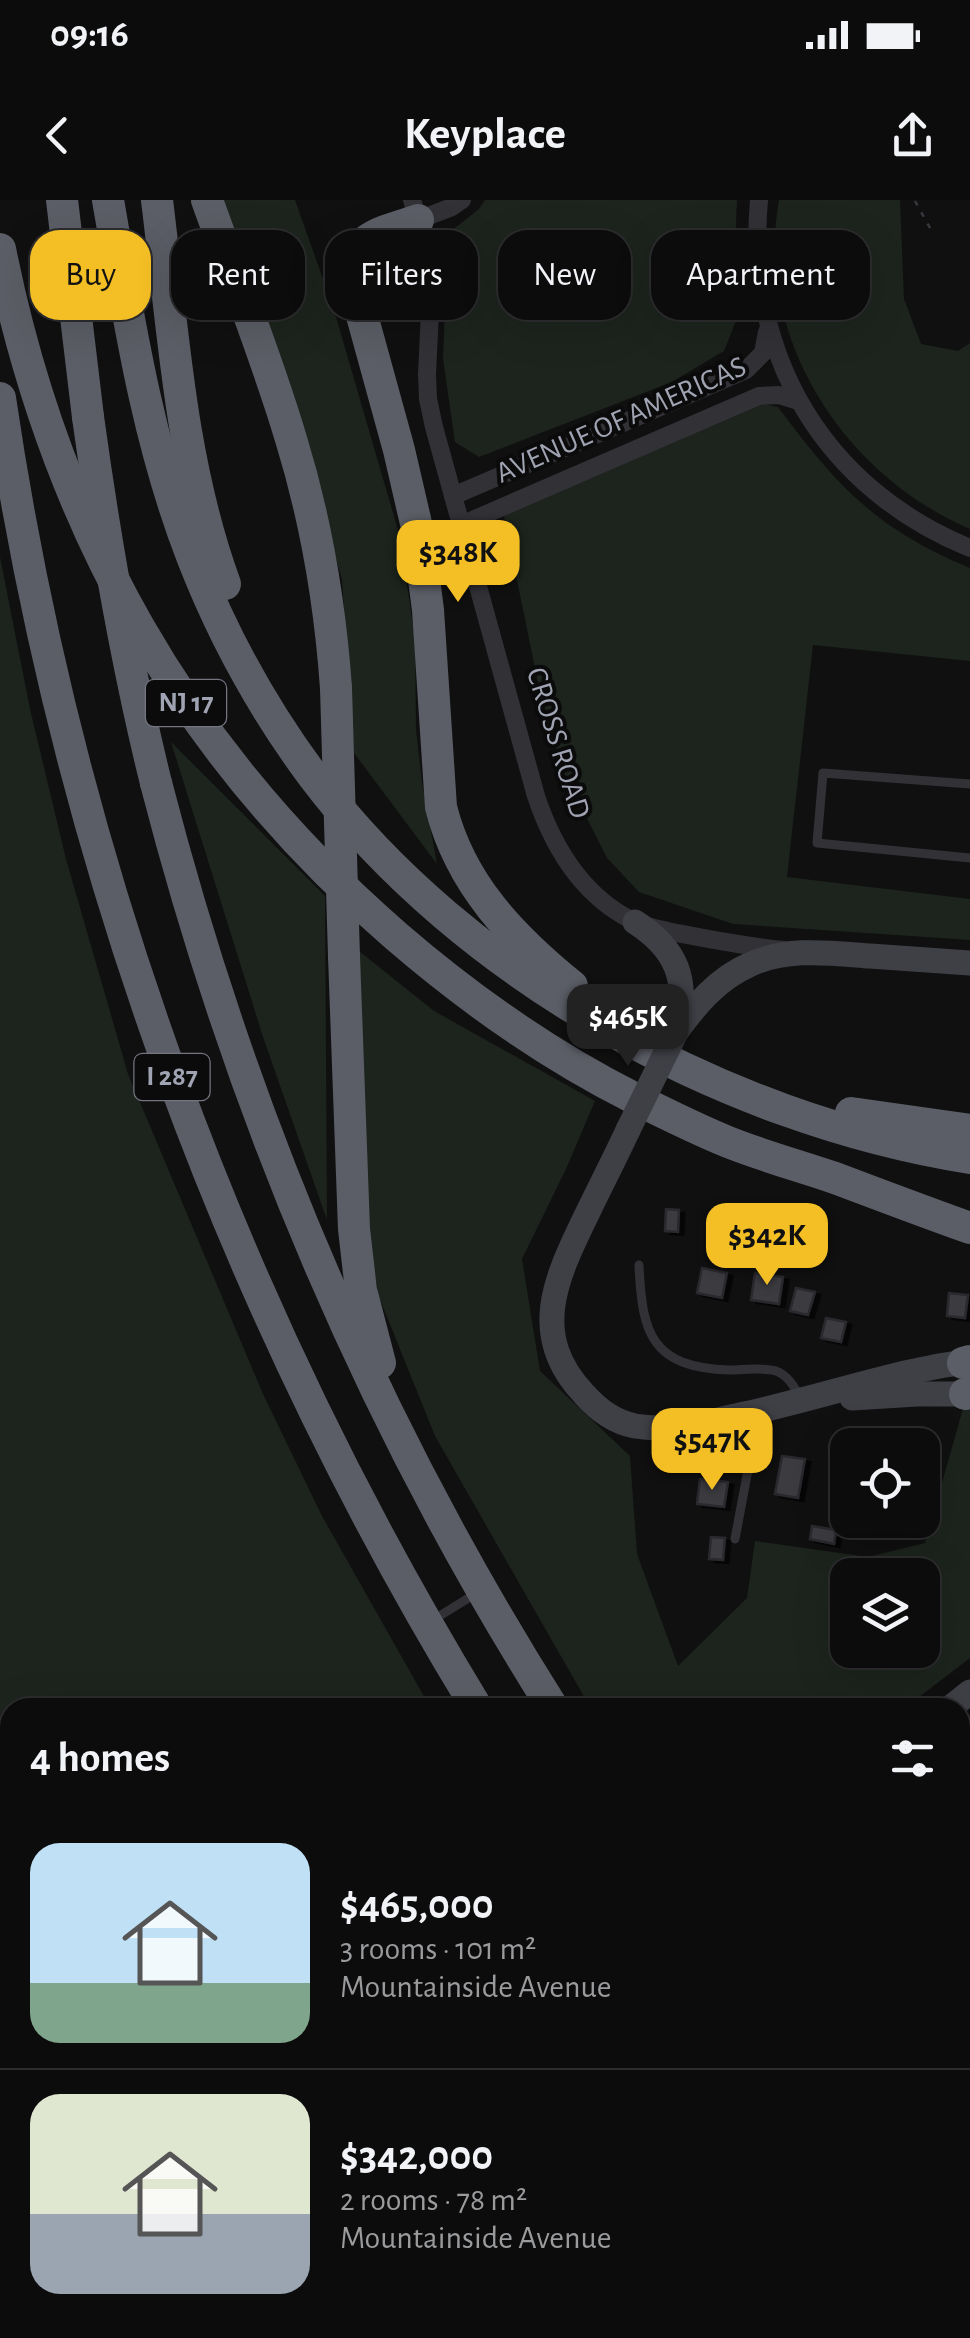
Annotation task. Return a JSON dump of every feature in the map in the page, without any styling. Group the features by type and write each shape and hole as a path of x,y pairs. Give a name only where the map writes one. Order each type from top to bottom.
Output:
{"highway":[{"name":"I 287","path":"62,200 88,417 126,654 156,783 219,1000 260,1116 352,1342 433,1503 547,1698"},
{"name":"NJ 17","path":"108,200 139,370 176,513 211,603 258,692 315,778 347,816 412,883 483,945 566,1003 652,1053 747,1097 861,1135 970,1158"},
{"path":"157,200 190,463 224,582 272,687 298,730 412,883"},
{"path":"207,200 280,404 302,479 325,586 336,688 352,1196 361,1290 386,1379 482,1590"},
{"path":"415,210 364,242 356,250 350,272 422,551 441,807 446,826 472,884 501,922 574,987 699,1074"},
{"name":"NJ 17","path":"0,249 16,324 58,458 103,560 146,642 207,733 274,816 342,886 453,983 539,1044 630,1096 729,1142 832,1177 970,1206"},
{"name":"I 287","path":"0,398 26,551 65,726 116,909 154,1025 212,1182 284,1348 340,1465 471,1698"},
{"path":"747,1097 970,1130"},
{"path":"832,1177 970,1228"}],"street":[{"path":"415,210 462,200"},
{"path":"759,200 760,290 768,326 798,401 832,450 874,492 923,526 970,548"},
{"name":"CROSS ROAD","path":"415,210 431,290 428,398 536,796 548,827 577,876 594,894 635,922 721,941 810,952 970,963"},
{"name":"AVENUE OF AMERICAS","path":"453,496 746,370 763,353 768,326"},
{"name":"AVENUE OF AMERICAS","path":"461,525 759,396 779,395 798,401"},
{"path":"635,922 662,942 679,972 682,1010 676,1032 562,1265 551,1321 556,1354 574,1384 597,1408 630,1425 663,1429 802,1402 917,1394 968,1378"},
{"path":"676,1032 702,998 731,974 766,958 810,952"}],"lane":[{"path":"970,784 824,773 818,843 970,858"},
{"path":"638,1264 644,1318 649,1331 669,1355 694,1367 774,1370 788,1380 802,1402"},
{"path":"735,1538 751,1454 749,1414"},
{"path":"426,1623 482,1590"}],"path":[{"path":"915,201 930,228"}],"shaded area":[{"path":"221,200 295,200 325,285 325,320 337,320 400,537 415,639 416,729 422,783 437,864 354,753 342,579 263,320 305,320 305,230 232,230"},
{"path":"485,200 737,200 736,230 651,230 651,320 736,320 724,351 672,382 479,457 455,442 443,359 445,320 478,320 478,230 452,230"},
{"path":"779,200 900,200 904,299 921,344 958,351 970,343 970,529 925,505 884,475 848,438 818,396 795,351 786,320 870,320 870,230 777,230"},
{"path":"763,404 778,407 840,482 883,521 970,568 970,661 813,645 787,877 970,899 970,940 733,924 639,892 607,858 562,769 538,683 504,516"},
{"path":"0,557 30,709 66,859 128,1074 263,1394 322,1516 425,1698 0,1698"},
{"path":"171,742 325,896 327,1220 263,1037"},
{"path":"359,951 434,1011 595,1101 522,1259 540,1371 630,1456 637,1554 678,1666 747,1598 755,1541 868,1557 925,1543 926,1538 940,1538 940,1490 964,1405 970,1406 970,1658 918,1698 585,1698 435,1436 379,1297 363,1208"}],"building":[{"path":"666,1209 679,1210 678,1232 665,1231"},
{"path":"702,1268 727,1273 722,1298 697,1293"},
{"path":"755,1273 783,1277 779,1304 751,1300"},
{"path":"796,1288 815,1292 808,1315 790,1311"},
{"path":"949,1293 968,1295 965,1318 947,1316"},
{"path":"826,1318 846,1322 841,1342 821,1338"},
{"path":"782,1456 805,1459 798,1498 775,1494"},
{"path":"700,1479 728,1482 724,1507 697,1504"},
{"path":"812,1526 830,1529 830,1538 835,1538 834,1544 810,1539"},
{"path":"711,1537 725,1538 723,1560 709,1559"}]}
